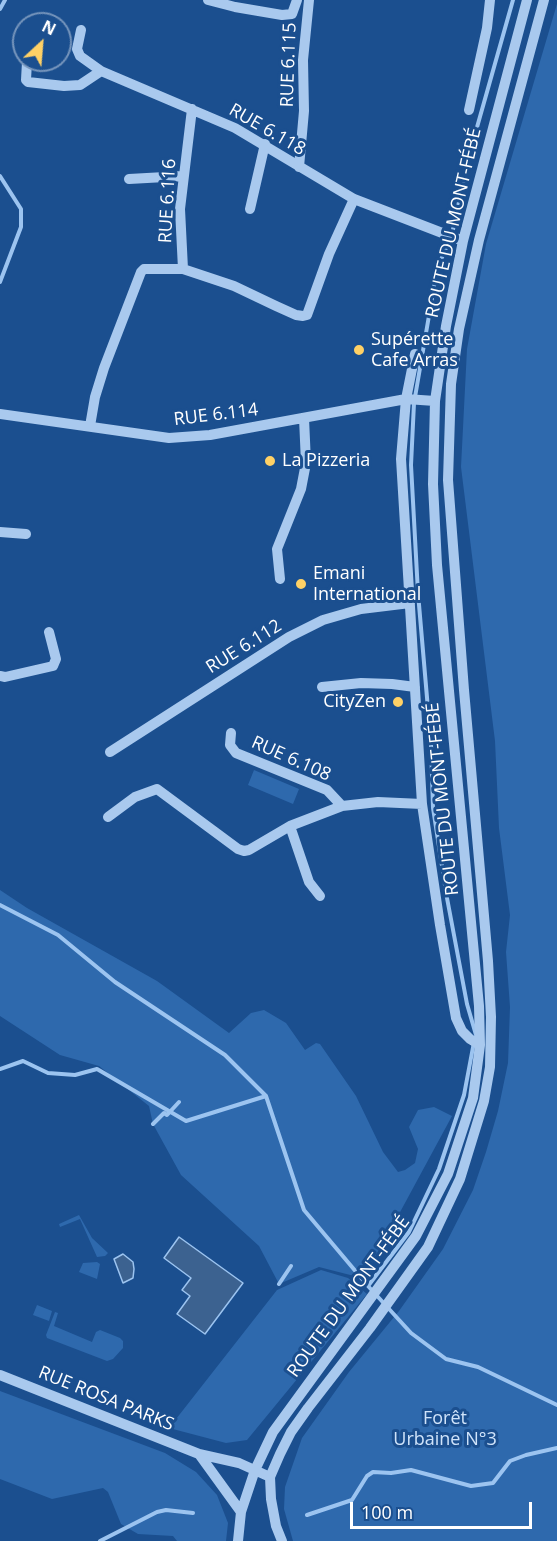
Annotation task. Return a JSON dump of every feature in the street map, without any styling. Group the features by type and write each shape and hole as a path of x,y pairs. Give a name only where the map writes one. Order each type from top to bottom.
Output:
{"street":[{"path":"207,0 282,15 292,14 297,0"},
{"name":"RUE 6.115","path":"299,167 304,111 303,60 309,0"},
{"path":"469,110 487,28 490,0"},
{"name":"ROUTE DU MONT-FÉBÉ","path":"238,1541 241,1512 255,1470 273,1432 416,1236 448,1174 473,1098 480,1045 475,961 437,565 433,484 435,401 446,326 463,241 527,0"},
{"name":"ROUTE DU MONT-FÉBÉ","path":"279,1537 271,1499 270,1477 291,1432 428,1247 460,1179 484,1101 490,1067 491,1017 488,961 448,480 451,384 459,329 479,240 544,0"},
{"name":"RUE 6.118","path":"81,30 77,49 80,56 101,71 235,128 354,199 463,241"},
{"path":"26,72 28,82 64,86 80,85 101,71"},
{"name":"RUE 6.116","path":"192,109 180,209 183,269 234,286 296,315 307,315 328,254 354,199"},
{"path":"250,209 265,144"},
{"path":"129,178 183,176"},
{"path":"90,426 95,397 104,368 141,272 144,269 183,269"},
{"path":"415,354 406,399 401,459 422,804 456,1018 462,1031 480,1045"},
{"name":"RUE 6.114","path":"0,414 169,438 210,435 406,399 435,401"},
{"path":"280,579 277,549 301,489 306,463 304,418"},
{"path":"0,532 26,534"},
{"name":"RUE 6.112","path":"110,752 289,637 323,620 361,609 410,603"},
{"path":"0,676 5,677 53,666 56,658 49,632"},
{"path":"322,687 361,683 415,687"},
{"name":"RUE 6.108","path":"231,733 230,745 236,753 327,790 342,806 378,802 422,804"},
{"path":"108,817 135,797 158,789 238,849 244,851 290,826 342,806"},
{"path":"290,826 309,882 320,896"},
{"name":"RUE ROSA PARKS","path":"0,1375 199,1454 231,1461 270,1477"},
{"path":"199,1454 241,1512"}],"green space":[{"name":"Forêt Urbaine N°3","path":"557,4 557,1541 293,1541 284,1509 285,1487 302,1438 349,1372 399,1311 443,1249 473,1190 498,1111 508,1063 510,1007 506,952 510,915 499,828 495,741 461,467 467,349 486,244"},
{"path":"254,770 299,789 293,804 248,785"},
{"path":"0,890 27,908 157,981 229,1033 251,1013 264,1010 286,1023 305,1050 316,1043 320,1044 356,1096 383,1152 398,1172 415,1163 418,1149 409,1127 418,1110 434,1107 452,1116 372,1264 362,1278 319,1267 279,1284 259,1246 181,1175 153,1124 149,1106 99,1066 60,1055 0,1016"},
{"path":"79,1215 92,1238 108,1253 105,1256 97,1257 80,1219 60,1227 59,1224"},
{"path":"97,1262 100,1264 97,1279 79,1272 83,1263"},
{"path":"321,1270 348,1278 367,1294 247,1440 226,1443 169,1428 277,1290"},
{"path":"37,1305 52,1311 49,1321 33,1315"},
{"path":"55,1312 58,1313 54,1326 92,1342 96,1332 100,1330 120,1338 123,1341 123,1348 113,1359 107,1361 47,1338 46,1335"},
{"path":"0,1391 165,1453 196,1472 217,1495 228,1523 226,1541 177,1541 173,1536 138,1534 121,1524 108,1492 103,1488 52,1499 0,1479"}],"shaded area":[{"path":"179,1237 243,1283 205,1334 177,1314 190,1296 182,1290 191,1278 164,1258"},
{"path":"123,1254 133,1262 134,1269 133,1278 123,1283 114,1259"}],"waterway":[{"path":"0,9 5,0"},
{"path":"476,1035 467,1004 433,808 431,744 418,593 411,465 414,403 437,269 452,234 470,152 513,0"},
{"path":"0,176 21,209 21,227 0,282"},
{"path":"0,905 58,935 115,982 225,1055 266,1096 304,1210 411,1333 446,1359 478,1367 557,1405"},
{"path":"368,1286 409,1232 439,1169 464,1095 474,1042"},
{"path":"0,1069 23,1061 48,1073 75,1075 97,1069 186,1121 266,1096"},
{"path":"153,1124 164,1113 167,1115 179,1102"},
{"path":"279,1284 291,1266"},
{"path":"307,1515 352,1500 367,1476 373,1472 391,1473 411,1470 471,1486 493,1483 510,1461 557,1448"},
{"path":"100,1541 157,1512 166,1510 193,1513"}],"place":[{"name":"Supérette Cafe Arras","path":"359,350"},
{"name":"La Pizzeria","path":"270,461"},
{"name":"Emani International","path":"301,584"},
{"name":"CityZen","path":"398,702"}]}
